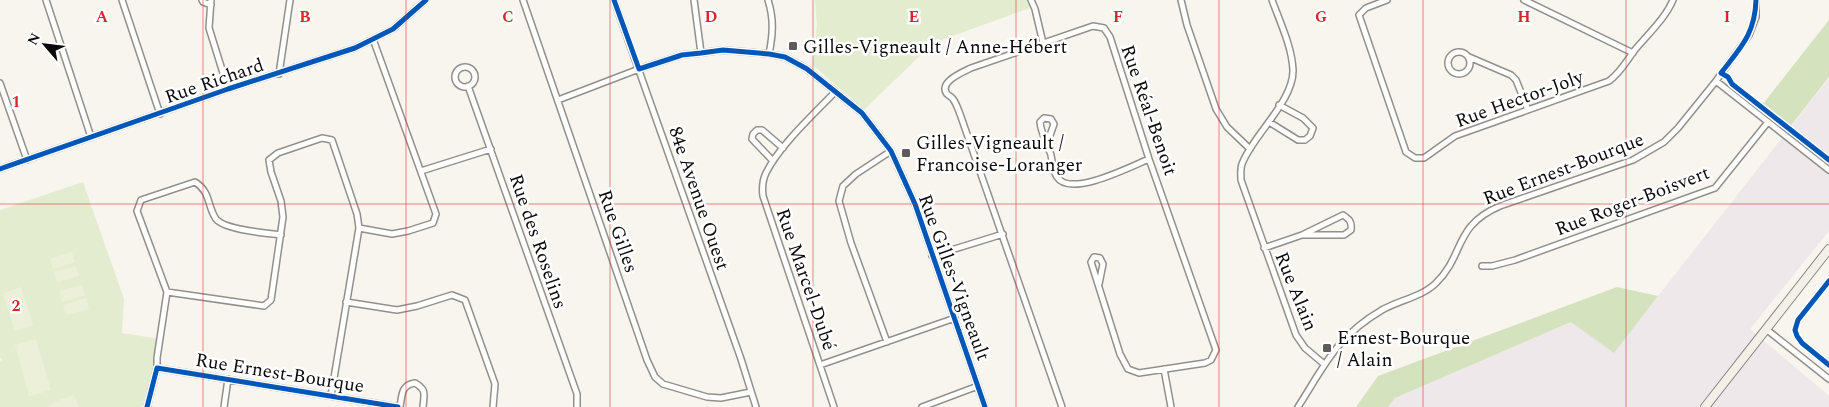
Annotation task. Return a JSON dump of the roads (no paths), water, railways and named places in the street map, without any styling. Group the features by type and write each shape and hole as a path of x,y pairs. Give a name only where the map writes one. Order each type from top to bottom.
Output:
{"street":[{"path":"46,0 92,137"},
{"path":"122,0 160,114"},
{"path":"202,0 202,2 211,2 209,28 228,89"},
{"path":"279,74 290,0"},
{"name":"Rue Richard","path":"0,169 228,89 355,48 393,30 426,0"},
{"name":"Rue Gilles","path":"523,0 647,360 655,377 663,384 707,397 721,398 751,392"},
{"name":"84e Avenue Ouest","path":"614,0 741,359 756,407"},
{"path":"694,0 701,53"},
{"path":"768,0 772,14 773,32 770,54"},
{"path":"1031,0 1043,42"},
{"path":"1181,0 1187,25 1216,109 1227,127 1250,148"},
{"name":"Rue Alain","path":"1272,0 1288,47 1293,71 1289,88 1269,122 1250,148 1241,166 1241,180 1296,335 1313,356 1324,364"},
{"name":"Rue Hector-Joly","path":"1387,0 1366,8 1359,15 1406,152 1415,158 1424,158 1455,136 1609,81 1618,74 1669,8 1673,0"},
{"path":"1524,0 1633,53"},
{"name":"Rue Ernest-Bourque","path":"1298,407 1324,364 1343,340 1365,321 1383,309 1434,284 1448,267 1465,232 1480,216 1500,206 1646,154 1664,142 1674,133 1716,81 1749,35 1756,17 1756,0"},
{"name":"Rue Réal-Benoit","path":"1062,407 960,114 954,99 947,94 945,88 955,76 971,68 1093,26 1104,28 1110,37 1216,350 1211,360 1205,363 1140,373 1128,369 1120,354 1099,284"},
{"path":"359,228 392,234 433,223 436,214 373,39"},
{"name":"Rue Gilles-Vigneault","path":"558,100 639,69 682,55 724,50 770,54 785,57 807,68 862,113 891,151 915,204 985,407"},
{"path":"1469,57 1470,65 1467,72 1456,74 1450,70 1449,58 1455,53 1463,53 1511,75 1516,80 1528,110"},
{"path":"1716,81 1829,170"},
{"path":"0,84 27,160"},
{"name":"Rue des Roselins","path":"468,86 577,394 577,407"},
{"name":"Rue Marcel-Dubé","path":"834,407 763,196 762,184 766,172 783,148 835,92"},
{"path":"1269,122 1298,140 1305,140 1310,136 1313,128 1303,118 1279,105"},
{"name":"Rue Roger-Boisvert","path":"1482,266 1498,266 1516,260 1715,188 1768,122"},
{"path":"774,161 752,139 753,134 757,130 762,130 783,148"},
{"path":"167,292 264,306 271,300 283,217 281,201 269,160 278,153 322,138 332,140 357,214 359,228 331,396"},
{"path":"1047,144 1057,177 1063,183 1072,186 1087,184 1150,159"},
{"path":"420,171 491,149"},
{"path":"886,342 851,244 839,201 843,186 856,174 891,151"},
{"path":"147,407 157,368 167,292 138,211 141,200 195,182 203,187 217,219 227,226 281,235"},
{"name":"Rue Alain","path":"1264,248 1302,235 1343,215 1352,224 1351,230 1344,235 1302,235"},
{"path":"932,256 1003,234"},
{"path":"1705,407 1829,249"},
{"path":"346,302 398,310 452,295 465,300 495,384 493,407"},
{"path":"820,365 955,318"},
{"path":"1766,329 1829,379"},
{"name":"Rue Ernest-Bourque","path":"157,368 399,407 403,388 408,384 415,383 424,392 423,407"},
{"path":"1164,369 1170,407"},
{"path":"224,407 228,379"},
{"path":"922,407 978,386"}],"place":[{"name":"Gilles-Vigneault / Anne-Hébert","path":"793,46"},
{"name":"Gilles-Vigneault / Francoise-Loranger","path":"906,153"},
{"name":"Ernest-Bourque / Alain","path":"1327,348"}]}
